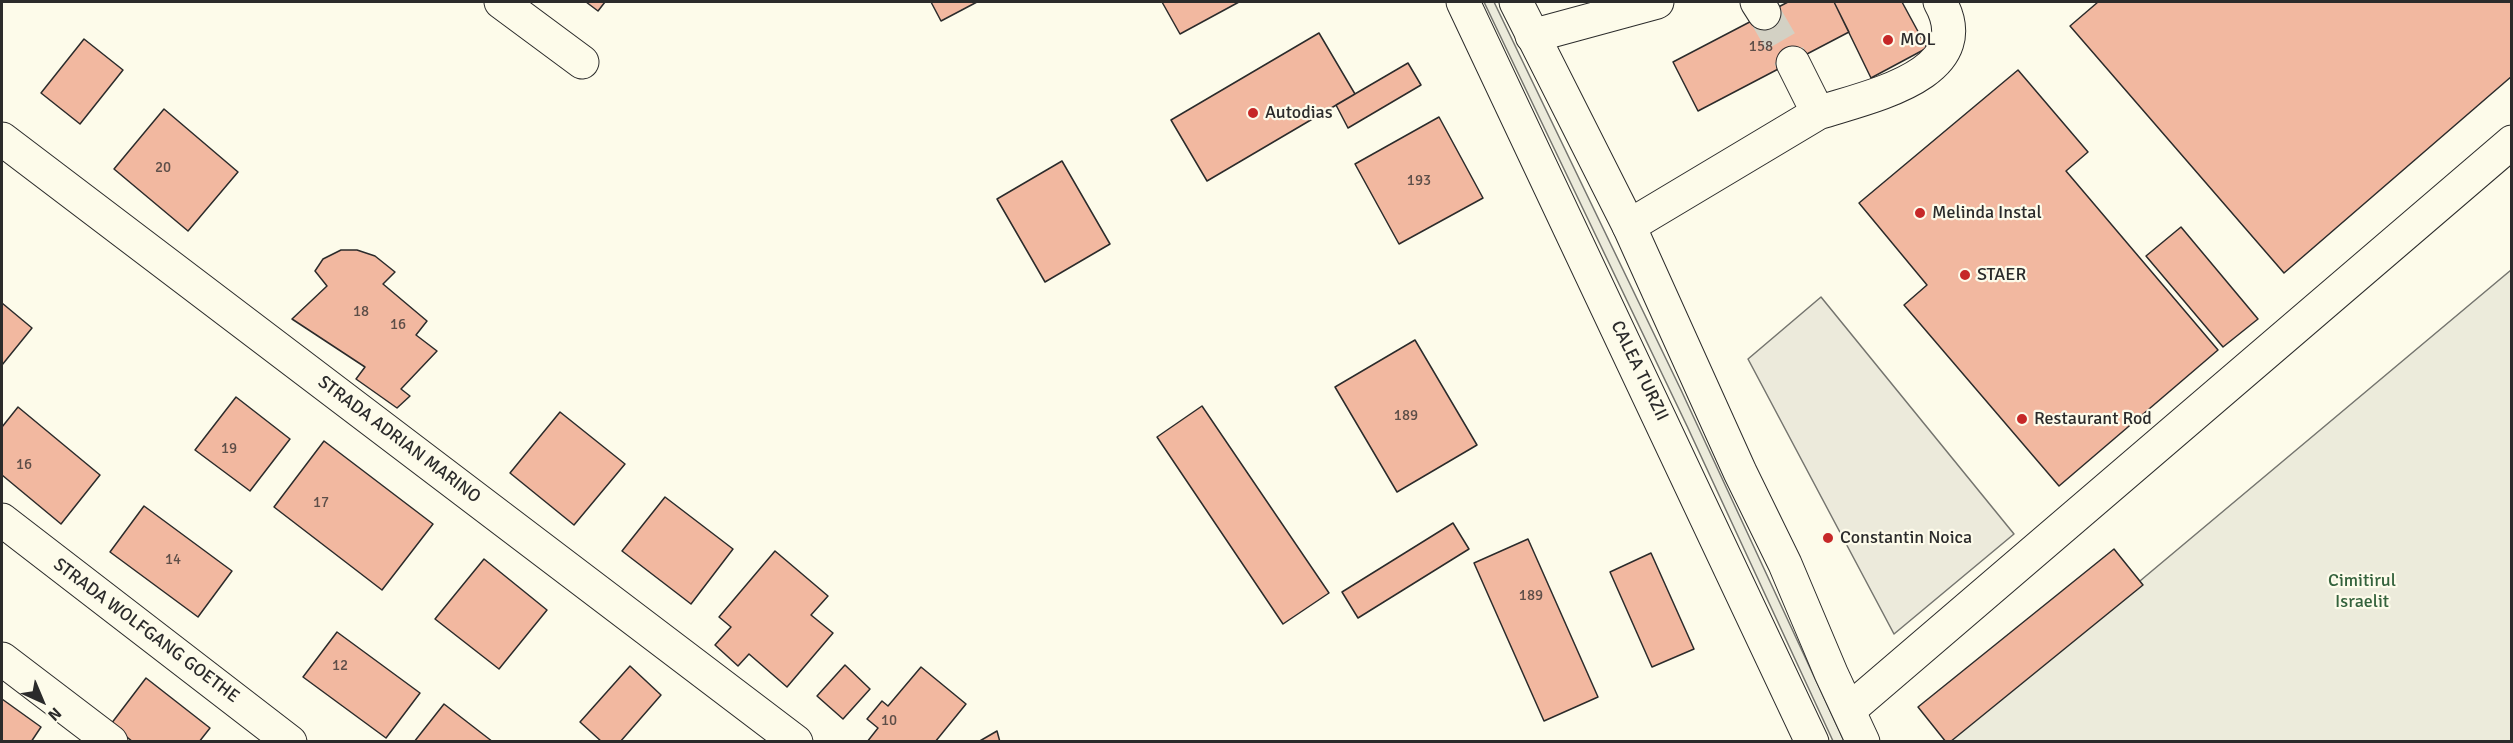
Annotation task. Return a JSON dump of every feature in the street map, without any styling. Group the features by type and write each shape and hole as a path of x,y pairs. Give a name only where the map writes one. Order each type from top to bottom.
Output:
{"main road":[{"path":"501,2 582,62"},
{"name":"CALEA TURZII","path":"1463,2 1812,741"},
{"path":"1516,2 1629,226 1740,472 1785,564 1863,741"},
{"path":"1629,226 1818,113 1888,90 1929,70 1943,53 1950,33 1940,2"},
{"path":"1532,36 1647,3"},
{"path":"1792,63 1818,113"},
{"name":"STRADA ADRIAN MARINO","path":"2,139 796,741"},
{"path":"1849,710 2511,142"},
{"name":"STRADA WOLFGANG GOETHE","path":"2,520 290,741"},
{"path":"2,659 111,741"}],"green space":[{"path":"1484,2 1494,2 1681,390 1844,741 1833,741 1687,426"},
{"name":"Cimitirul Israelit","path":"2511,270 2511,741 1949,741"}],"shaded area":[{"path":"1821,297 2014,534 1894,634 1748,359"}],"building":[{"path":"586,2 605,2 598,11"},
{"path":"931,2 977,2 941,21"},
{"path":"1162,2 1239,2 1180,34"},
{"path":"1788,2 1834,2 1849,32 1698,111 1673,62"},
{"name":"MOL","path":"1834,2 1902,2 1927,48 1871,78"},
{"path":"2098,2 2512,2 2512,76 2284,273 2070,26"},
{"name":"Autodias","path":"1319,33 1355,94 1207,181 1171,120"},
{"path":"84,39 123,70 80,124 41,93"},
{"path":"1408,63 1421,85 1348,128 1336,105"},
{"path":"2018,70 2088,152 2066,171 2218,350 2059,486 1904,305 1927,285 1859,203"},
{"path":"164,109 238,172 188,231 114,169"},
{"path":"1439,117 1483,198 1399,244 1355,164"},
{"path":"1062,161 1110,244 1045,282 997,199"},
{"path":"2181,227 2258,319 2223,347 2146,256"},
{"path":"341,250 357,250 375,256 395,272 383,284 427,321 416,335 437,351 401,389 410,396 397,408 356,379 365,367 292,319 327,286 315,271 323,259"},
{"path":"2,303 32,328 2,365"},
{"path":"1415,340 1477,445 1397,492 1335,387"},
{"path":"236,397 290,439 250,491 195,450"},
{"path":"1202,406 1329,593 1283,624 1157,437"},
{"path":"18,407 100,475 61,524 2,475 2,427"},
{"path":"560,412 625,464 574,525 510,473"},
{"path":"324,441 433,524 382,590 274,507"},
{"path":"665,497 733,549 691,604 622,551"},
{"path":"144,506 232,571 198,617 110,552"},
{"path":"1453,523 1469,549 1358,618 1342,592"},
{"path":"1528,539 1598,697 1544,721 1474,563"},
{"path":"2114,549 2143,585 1950,742 1946,742 1918,707"},
{"path":"775,551 828,596 811,615 833,633 787,687 749,654 738,666 715,645 731,627 719,617"},
{"path":"1651,553 1694,649 1652,667 1610,572"},
{"path":"484,559 547,610 499,669 435,619"},
{"path":"337,632 420,693 386,738 303,677"},
{"path":"845,665 870,689 843,719 817,696"},
{"path":"630,666 661,695 620,742 602,742 580,722"},
{"path":"921,667 966,704 935,742 867,742 878,728 867,719 882,701 888,706"},
{"path":"146,678 210,728 199,742 133,742 111,724"},
{"path":"2,699 41,727 31,742 2,742"},
{"path":"444,704 493,742 414,742"},
{"path":"997,731 1000,742 978,742"}],"tunnel":[{"path":"1764,13 1793,63"}],"place":[{"name":"MOL","path":"1888,40"},
{"name":"Autodias","path":"1253,113"},
{"name":"Melinda Instal","path":"1920,213"},
{"name":"STAER","path":"1965,275"},
{"name":"Restaurant Rod","path":"2022,419"},
{"name":"Constantin Noica","path":"1828,538"}]}
